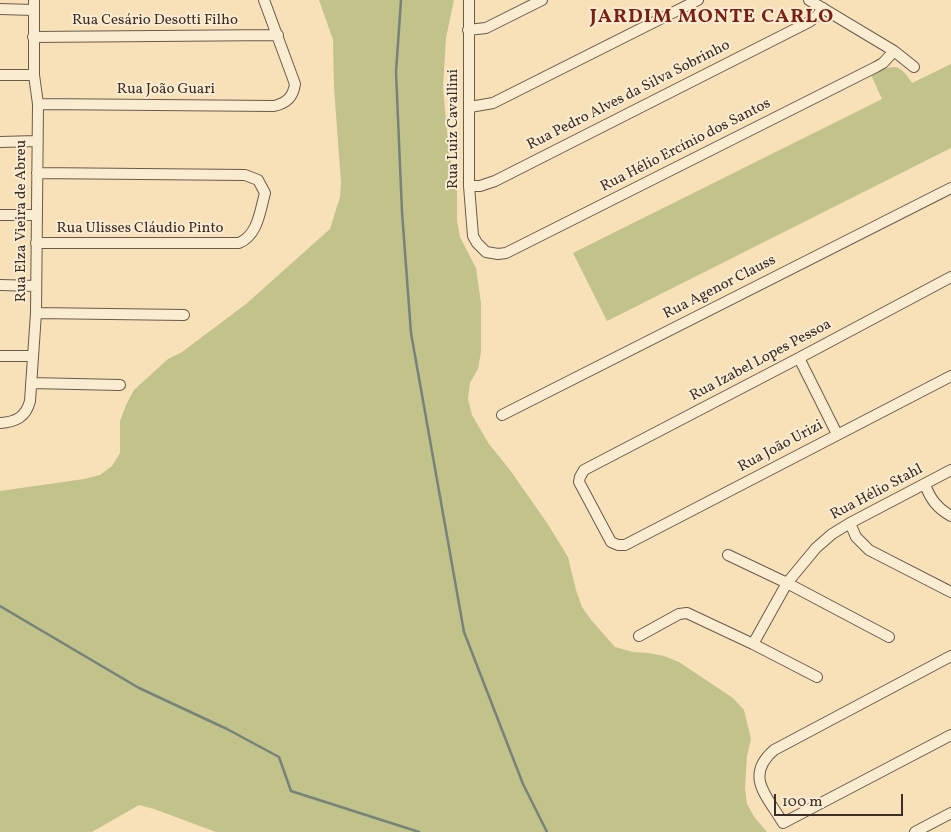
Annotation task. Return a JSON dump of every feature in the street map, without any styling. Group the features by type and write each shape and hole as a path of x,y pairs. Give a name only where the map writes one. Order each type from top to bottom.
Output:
{"street":[{"path":"264,0 278,35"},
{"name":"Rua Luiz Cavallini","path":"469,0 469,186 473,236 479,247 486,252"},
{"path":"468,30 486,28 542,0"},
{"path":"470,107 493,103 698,0"},
{"path":"809,0 894,51 914,67"},
{"path":"0,9 33,5"},
{"name":"Rua Elza Vieira de Abreu","path":"0,423 15,421 22,417 28,410 30,402 36,313 38,104 34,75 33,5"},
{"name":"Rua Pedro Alves da Silva Sobrinho","path":"469,186 480,186 504,176 809,22 823,8"},
{"name":"Rua Cesário Desotti Filho","path":"33,37 278,35"},
{"name":"Rua João Guari","path":"38,104 274,106 281,104 291,96 295,84 278,35"},
{"name":"Rua Hélio Ercínio dos Santos","path":"486,252 506,253 876,67 883,63 894,51"},
{"path":"0,75 34,75"},
{"path":"0,142 37,141"},
{"name":"Rua Ulisses Cláudio Pinto","path":"36,173 245,175 258,180 265,193 253,232 244,241 235,244 36,243"},
{"name":"Rua Agenor Clauss","path":"502,416 951,188"},
{"path":"0,215 36,215"},
{"name":"Rua Izabel Lopes Pessoa","path":"625,546 611,542 580,482 580,477 584,470 951,277"},
{"path":"0,285 36,286"},
{"path":"36,313 184,315"},
{"path":"0,356 33,356"},
{"path":"799,358 837,434"},
{"name":"Rua João Urizi","path":"625,546 951,376"},
{"path":"31,383 120,385"},
{"name":"Rua Hélio Stahl","path":"754,644 787,583 816,548 832,534 850,523 951,470"},
{"path":"925,484 930,498 951,516"},
{"path":"850,523 856,537 869,550 951,592"},
{"path":"728,554 889,637"},
{"path":"639,636 679,614 687,614 754,644 818,677"},
{"path":"951,656 774,750 760,765 759,777 761,786 783,823 951,735"},
{"path":"916,832 951,813"}],"green space":[{"path":"319,0 454,0 446,38 443,87 449,153 457,189 457,221 460,237 476,268 481,303 481,352 478,369 470,383 468,399 472,415 489,444 510,470 568,557 582,607 615,647 633,652 664,656 679,662 733,698 744,710 751,739 747,756 745,788 747,804 755,818 767,832 216,832 139,805 92,832 0,832 0,491 84,479 100,475 112,466 120,453 120,421 134,390 168,359 182,352 246,304 330,229 340,197 341,182 334,88 333,40"},
{"path":"951,64 951,148 607,321 573,253 882,99 871,75 894,67 903,71 912,83"}],"waterway":[{"path":"401,0 396,72 402,212 411,333 464,632 523,784 547,832"},
{"path":"0,606 139,688 227,729 279,757 291,791 419,832"}],"district":[{"name":"JARDIM MONTE CARLO","path":"712,18"}]}
